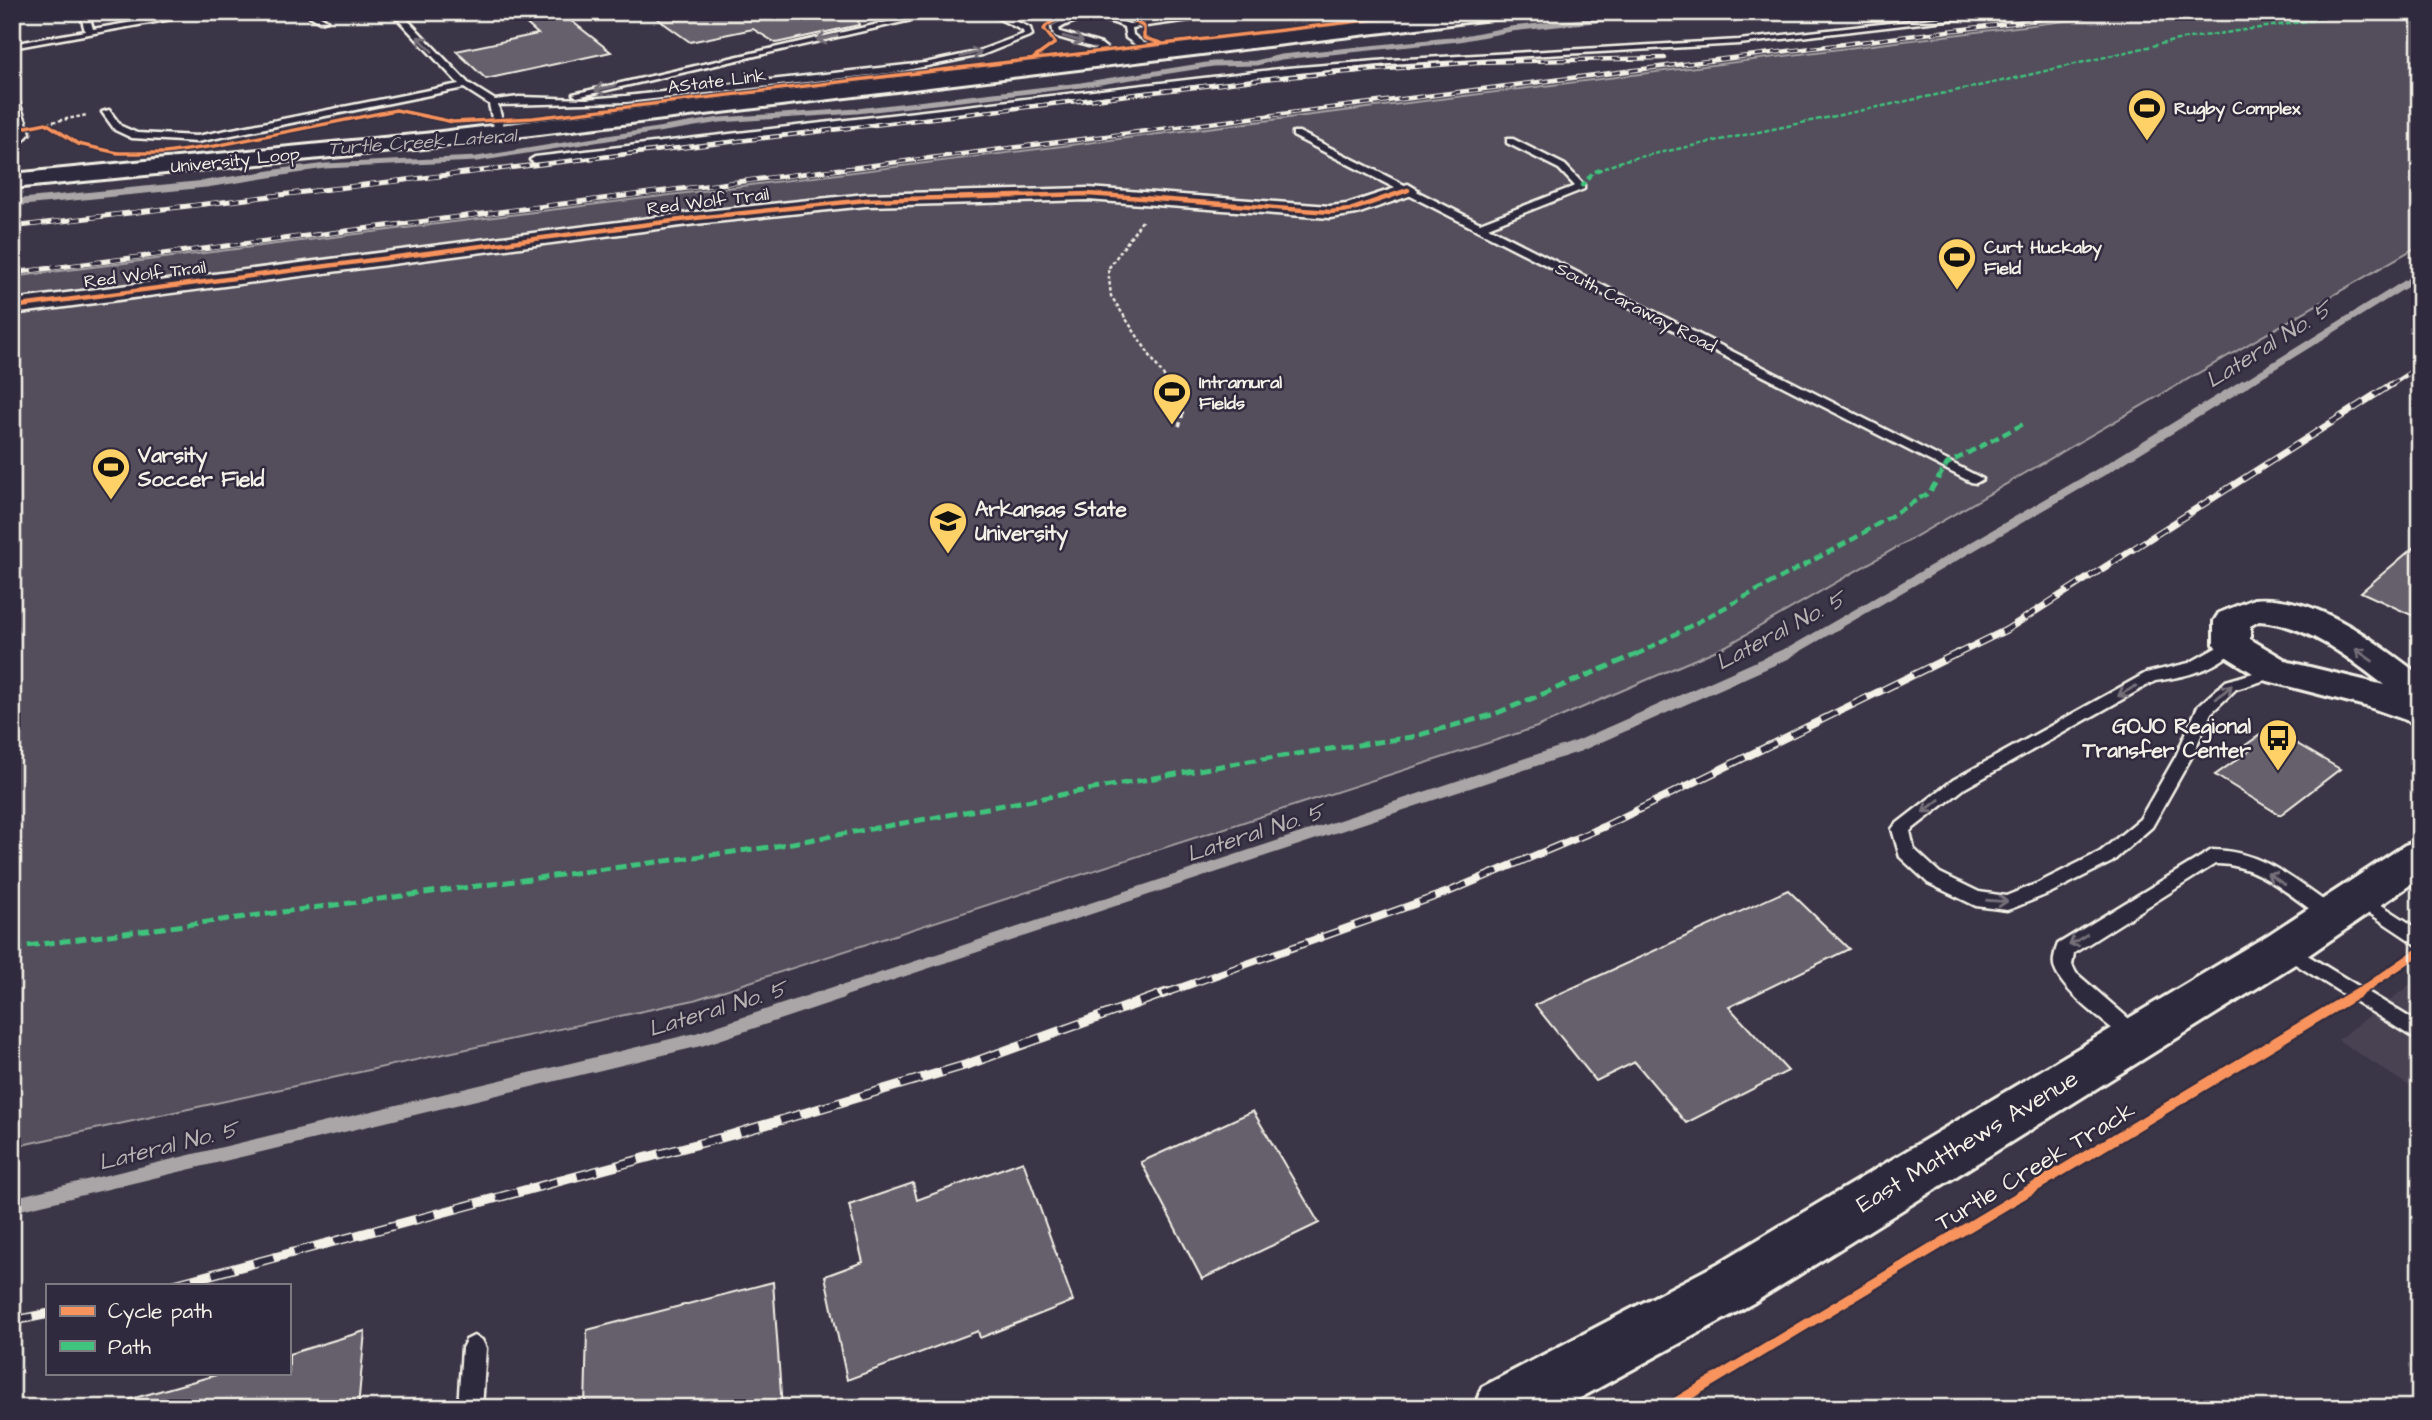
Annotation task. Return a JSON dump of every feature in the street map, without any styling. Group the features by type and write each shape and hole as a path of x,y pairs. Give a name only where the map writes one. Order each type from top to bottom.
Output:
{"street":[{"name":"University Loop","path":"12,181 499,132 1488,13"},
{"name":"Red Wolf Trail","path":"12,307 696,218 866,200 1088,194 1330,212 1350,210 1408,190"},
{"path":"2420,694 2344,641 2282,611 2255,610 2232,621 2232,644 2277,671 2380,697 2420,712"},
{"name":"East Matthews Avenue","path":"1503,1408 1736,1283 2284,948 2420,856"}],"lane":[{"path":"84,12 89,32"},
{"path":"12,46 206,12"},
{"path":"307,12 323,20"},
{"path":"395,12 465,85 493,103 508,100 645,98 923,65 1011,43 1028,35 1027,30 990,12"},
{"path":"530,93 572,95 942,12"},
{"path":"535,160 1288,71 1389,62 1739,42 2011,12"},
{"path":"1114,60 1098,46 1057,34 1055,28 1062,22 1086,16 1118,20 1128,26 1186,20"},
{"path":"1128,26 1129,36 1154,55"},
{"path":"106,111 118,128 135,136 197,139 465,85"},
{"path":"12,94 25,133 12,150"},
{"path":"563,101 572,95"},
{"path":"493,103 499,132"},
{"name":"South Caraway Road","path":"1296,134 1976,479"},
{"path":"1480,227 1581,187 1562,167 1510,141"},
{"path":"2232,644 2211,662 2177,673 2151,677 1959,784 1901,829 1906,852 1934,878 1976,899 2007,903 2044,888 2106,857 2146,823 2185,756 2204,710 2231,685 2277,671"},
{"path":"2136,1038 2069,978 2063,965 2065,949 2212,857 2227,855 2243,859 2420,940"},
{"path":"2284,948 2420,1034"},
{"path":"470,1408 474,1348"}],"path":[{"path":"645,12 652,12"},
{"path":"24,128 49,126 106,111"},
{"path":"1147,215 1108,269 1111,296 1182,403 1183,418 1179,426"}],"shaded area":[{"name":"Arkansas State University","path":"2137,12 2420,12 2420,245 1726,646 1537,727 694,1000 12,1147 12,277"},
{"path":"2420,977 2420,1093 2338,1040"}],"building":[{"path":"513,12 560,12 611,52 486,79 456,51 538,34"},
{"path":"648,12 857,12 859,25 776,43 753,29 690,42"},
{"path":"2420,542 2420,619 2361,592"},
{"name":"GOJO Regional Transfer Center","path":"2270,728 2340,769 2280,815 2215,775 2249,751 2243,747"},
{"path":"1788,890 1849,949 1729,1007 1788,1071 1686,1123 1635,1062 1596,1081 1535,1005"},
{"path":"1253,1111 1319,1223 1202,1279 1141,1162"},
{"path":"1023,1161 1073,1301 980,1338 978,1331 847,1380 825,1276 863,1262 849,1205 913,1183 917,1200"},
{"path":"773,1282 782,1408 585,1408 587,1330"},
{"path":"365,1331 358,1408 132,1408 131,1399 219,1374 290,1374 290,1354"}],"waterway":[{"name":"Turtle Creek Lateral","path":"290,171 325,166 477,159 720,120 857,111 1081,85 1213,64 1256,63 1281,57 1459,39 1511,29 1668,12"},
{"name":"Turtle Creek Lateral","path":"12,203 206,184 302,169"},
{"name":"Lateral No. 5","path":"2241,386 2420,275"},
{"name":"Lateral No. 5","path":"1785,655 2106,469 2244,384"},
{"name":"Lateral No. 5","path":"839,992 1579,746 1788,653"},
{"name":"Lateral No. 5","path":"12,1205 700,1039 839,992"},
{"name":"Lateral No. 5","path":"834,994 839,992"}],"railway":[{"path":"826,171 2100,12"},
{"path":"484,171 1272,78 1476,62 1665,58"},
{"path":"12,227 498,169"},
{"path":"12,273 840,169"},
{"path":"2389,386 2420,366"},
{"path":"1955,655 2006,630 2392,384"},
{"path":"1163,994 1448,892 1603,827 1958,653"},
{"path":"176,1284 731,1135 966,1065 1168,992"},
{"path":"12,1321 46,1314"}],"marked path":[{"path":"1581,187 1592,173 1625,160 2007,80 2182,39 2336,17 2406,18"},
{"path":"12,948 770,847 1249,761 1412,737 1495,714 1643,652 1855,538 1930,492 1947,464 2023,424"}],"cycle path":[{"path":"1034,58 1055,43 1044,29 1047,25 1056,19 1081,12 1110,13 1135,20 1144,27 1144,38 1161,43"},
{"name":"AState Link","path":"12,130 46,123 78,144 118,153 165,153 215,146 396,110 411,111 453,122 533,118 1436,12"},
{"path":"12,307 696,218 866,200 1088,194 1330,212 1350,210 1408,190"},
{"name":"Turtle Creek Track","path":"1667,1408 2332,1011 2420,951"}],"place":[{"name":"Rugby Complex","path":"2147,142"},
{"name":"Curt Huckaby Field","path":"1957,291"},
{"name":"Intramural Fields","path":"1172,426"},
{"name":"Varsity Soccer Field","path":"111,501"},
{"name":"Arkansas State University","path":"948,555"},
{"name":"GOJO Regional Transfer Center","path":"2278,772"}]}
